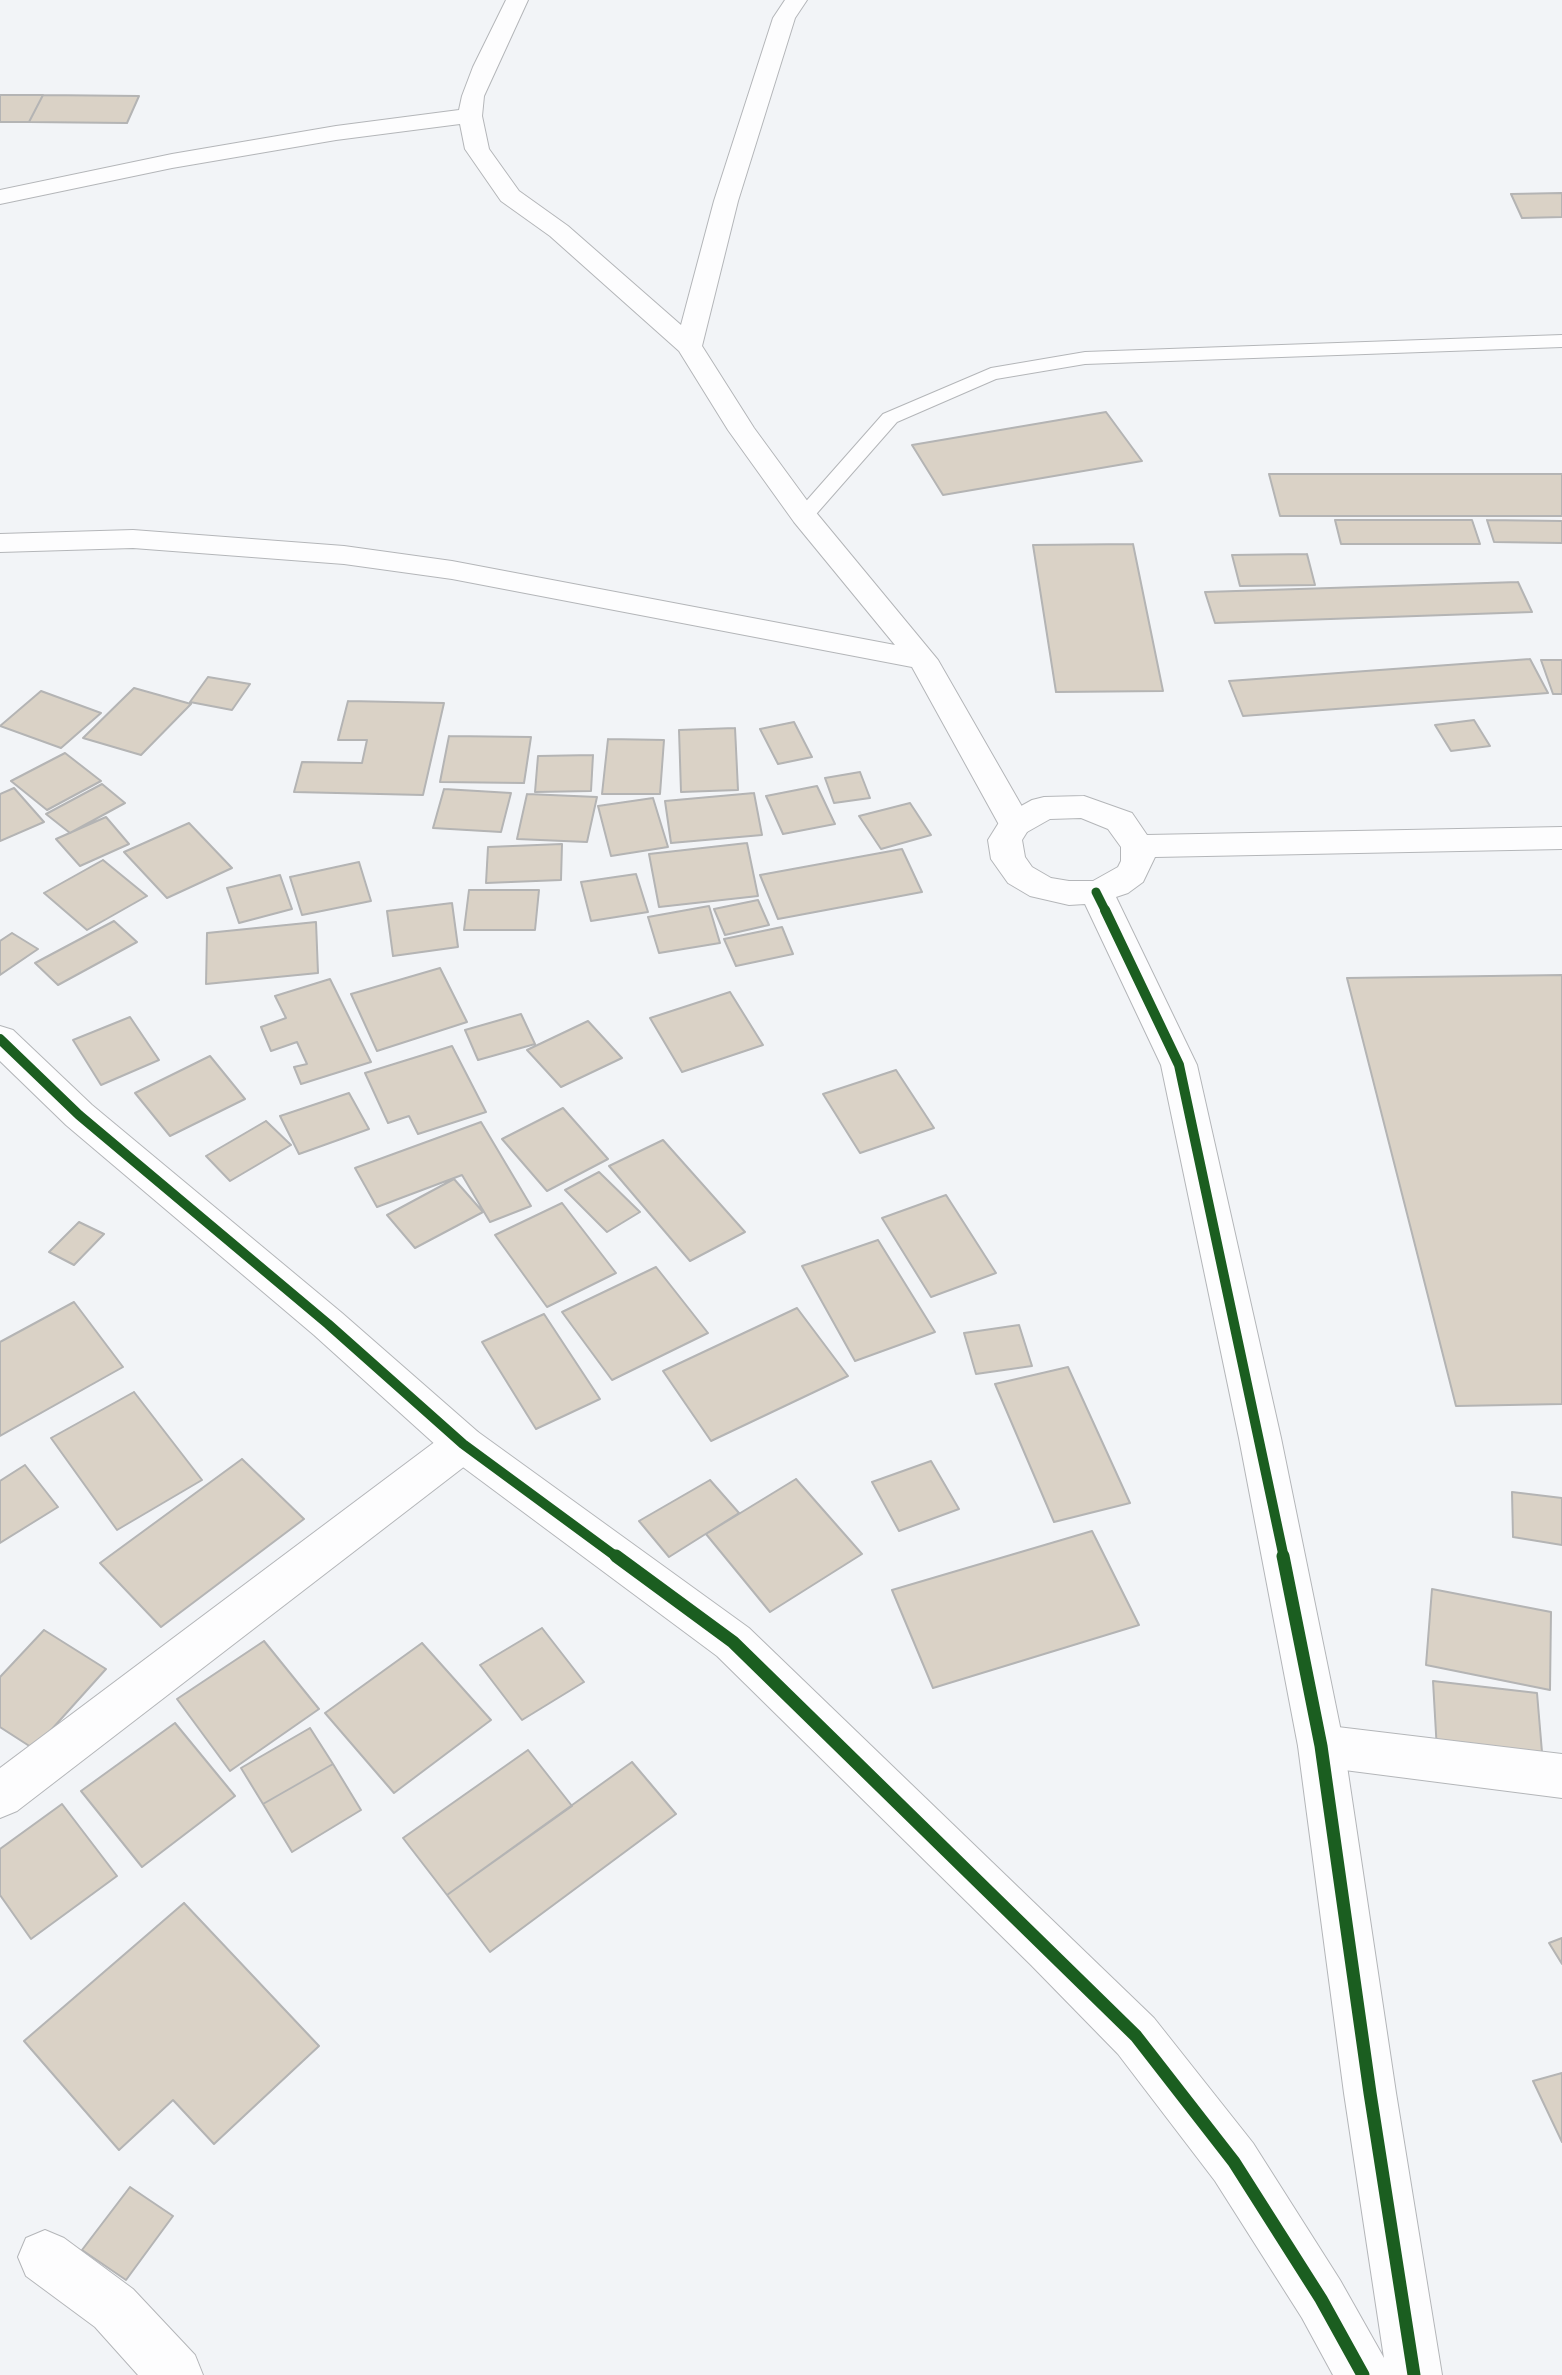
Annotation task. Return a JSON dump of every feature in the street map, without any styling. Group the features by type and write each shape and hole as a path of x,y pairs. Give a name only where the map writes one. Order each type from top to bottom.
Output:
{"street":[{"path":"517,0 473,96 470,116 477,149 510,196 559,231 689,346 743,430 804,516 923,660 1015,824"},
{"path":"689,346 730,187 783,18 796,0"},
{"path":"0,197 172,161 336,133 470,116"},
{"path":"0,543 133,539 344,555 452,570 923,660"},
{"path":"1084,807 1120,821 1138,846 1138,861 1131,874 1116,885 1096,892 1069,893 1042,888 1020,876 1007,859 1005,840 1015,824 1044,808 1084,807"},
{"path":"1138,846 1562,838"},
{"path":"1096,892 1179,1065 1260,1438 1321,1746 1370,2093 1415,2375"},
{"path":"0,1039 79,1115 328,1324 463,1444 733,1642 1136,2036 1234,2162 1321,2299 1363,2375"},
{"path":"0,1796 463,1444"},
{"path":"1321,1746 1562,1776"},
{"path":"45,2257 114,2308 175,2375"}],"lane":[{"path":"804,516 890,418 991,374 1085,358 1562,341"}],"building":[{"path":"0,95 43,95 29,122 0,122"},
{"path":"43,95 139,96 127,123 29,122"},
{"path":"1562,193 1562,217 1522,218 1511,194"},
{"path":"1106,412 1142,461 943,495 912,445"},
{"path":"1269,474 1562,474 1562,516 1280,516"},
{"path":"1335,520 1472,520 1480,544 1341,544"},
{"path":"1487,520 1562,521 1562,543 1494,542"},
{"path":"1133,544 1163,691 1056,692 1033,545"},
{"path":"1307,554 1315,585 1240,586 1232,555"},
{"path":"1518,582 1532,612 1215,623 1205,592"},
{"path":"1530,659 1548,693 1243,716 1229,681"},
{"path":"1541,660 1562,660 1562,694 1553,694"},
{"path":"208,677 250,684 232,710 190,702"},
{"path":"134,688 191,704 141,755 83,738"},
{"path":"41,691 101,713 61,748 0,726"},
{"path":"348,701 444,703 423,795 294,792 302,762 362,763 367,740 338,740"},
{"path":"1474,720 1490,746 1451,751 1435,725"},
{"path":"794,722 812,757 778,764 760,729"},
{"path":"735,728 738,790 681,792 679,730"},
{"path":"449,736 531,737 524,783 440,782"},
{"path":"608,739 664,740 660,794 602,794"},
{"path":"65,753 101,781 47,810 11,781"},
{"path":"593,755 591,791 535,792 538,756"},
{"path":"860,772 870,798 834,803 825,778"},
{"path":"102,784 125,803 70,833 46,814"},
{"path":"817,786 835,824 783,834 766,796"},
{"path":"14,788 44,822 0,841 0,794"},
{"path":"444,789 511,793 501,832 433,828"},
{"path":"754,793 762,835 671,843 665,801"},
{"path":"527,794 597,797 587,842 517,839"},
{"path":"653,798 668,847 611,856 598,806"},
{"path":"910,803 931,835 881,849 859,816"},
{"path":"106,817 129,844 80,866 56,839"},
{"path":"189,823 232,868 167,898 124,852"},
{"path":"747,843 758,896 659,907 649,854"},
{"path":"562,844 561,880 486,883 488,847"},
{"path":"902,849 922,892 778,919 760,875"},
{"path":"103,860 147,896 87,930 44,893"},
{"path":"359,862 371,901 302,915 290,877"},
{"path":"636,874 648,912 591,921 581,882"},
{"path":"280,875 292,909 239,923 227,888"},
{"path":"469,890 539,890 535,930 464,930"},
{"path":"758,900 769,925 725,935 714,909"},
{"path":"452,903 458,947 393,956 387,911"},
{"path":"709,906 720,943 659,953 648,917"},
{"path":"114,921 137,942 58,985 35,963"},
{"path":"316,922 318,973 206,984 207,933"},
{"path":"782,927 793,954 736,966 724,939"},
{"path":"12,933 38,949 0,975 0,941"},
{"path":"440,968 467,1022 377,1051 351,994"},
{"path":"1562,975 1562,1404 1456,1406 1347,978"},
{"path":"330,979 371,1062 301,1084 294,1067 307,1064 297,1042 271,1051 261,1027 286,1018 275,996"},
{"path":"730,992 763,1045 682,1072 650,1018"},
{"path":"521,1014 535,1044 478,1060 465,1030"},
{"path":"130,1017 159,1060 101,1085 73,1040"},
{"path":"588,1021 622,1058 561,1087 527,1050"},
{"path":"452,1046 486,1112 418,1134 409,1116 388,1123 365,1073"},
{"path":"210,1056 245,1099 170,1136 135,1093"},
{"path":"896,1070 934,1128 860,1153 823,1094"},
{"path":"349,1093 369,1129 299,1154 280,1116"},
{"path":"563,1108 608,1159 547,1191 502,1139"},
{"path":"266,1121 291,1145 230,1181 206,1156"},
{"path":"481,1122 531,1206 490,1222 462,1175 377,1207 355,1168"},
{"path":"663,1140 745,1232 690,1261 609,1166"},
{"path":"599,1172 640,1212 607,1232 565,1190"},
{"path":"454,1179 483,1212 415,1248 387,1215"},
{"path":"946,1195 996,1273 931,1297 882,1218"},
{"path":"562,1203 616,1273 547,1307 495,1235"},
{"path":"79,1222 104,1234 74,1265 49,1252"},
{"path":"878,1240 935,1332 855,1361 802,1266"},
{"path":"656,1267 708,1333 612,1380 562,1312"},
{"path":"74,1302 123,1367 0,1436 0,1342"},
{"path":"797,1308 848,1376 711,1441 663,1371"},
{"path":"544,1314 600,1399 536,1429 482,1342"},
{"path":"1019,1325 1032,1366 976,1374 964,1333"},
{"path":"1068,1367 1130,1503 1054,1522 995,1384"},
{"path":"134,1392 202,1480 117,1530 51,1438"},
{"path":"242,1459 304,1519 161,1627 100,1563"},
{"path":"931,1461 959,1509 899,1531 872,1482"},
{"path":"25,1465 58,1507 0,1543 0,1481"},
{"path":"796,1479 862,1554 770,1612 706,1534"},
{"path":"710,1480 739,1513 669,1557 639,1521"},
{"path":"1512,1492 1562,1498 1562,1545 1513,1537"},
{"path":"1092,1531 1139,1625 933,1688 892,1590"},
{"path":"1432,1589 1551,1612 1550,1690 1426,1665"},
{"path":"542,1628 584,1682 522,1720 480,1665"},
{"path":"44,1630 106,1669 34,1749 0,1727 0,1677"},
{"path":"264,1641 319,1709 230,1771 177,1699"},
{"path":"422,1643 491,1720 394,1793 325,1713"},
{"path":"1433,1681 1537,1693 1543,1764 1437,1751"},
{"path":"175,1723 235,1796 142,1867 81,1791"},
{"path":"310,1728 333,1764 263,1804 241,1768"},
{"path":"528,1750 572,1806 447,1895 403,1838"},
{"path":"632,1762 676,1814 490,1952 447,1895"},
{"path":"333,1764 361,1810 292,1852 263,1804"},
{"path":"62,1804 117,1876 31,1939 0,1895 0,1849"},
{"path":"184,1903 319,2046 214,2144 173,2100 119,2150 24,2041"},
{"path":"1562,1938 1562,1964 1549,1943"},
{"path":"1562,2073 1562,2142 1533,2081"},
{"path":"130,2187 173,2216 126,2280 82,2250"}],"cycle path":[{"path":"1096,892 1179,1065 1260,1438 1321,1746 1370,2093 1414,2375"},
{"path":"0,1039 79,1115 328,1324 463,1444 733,1642 1048,1948 1136,2036 1234,2162 1321,2299 1363,2375"}]}
